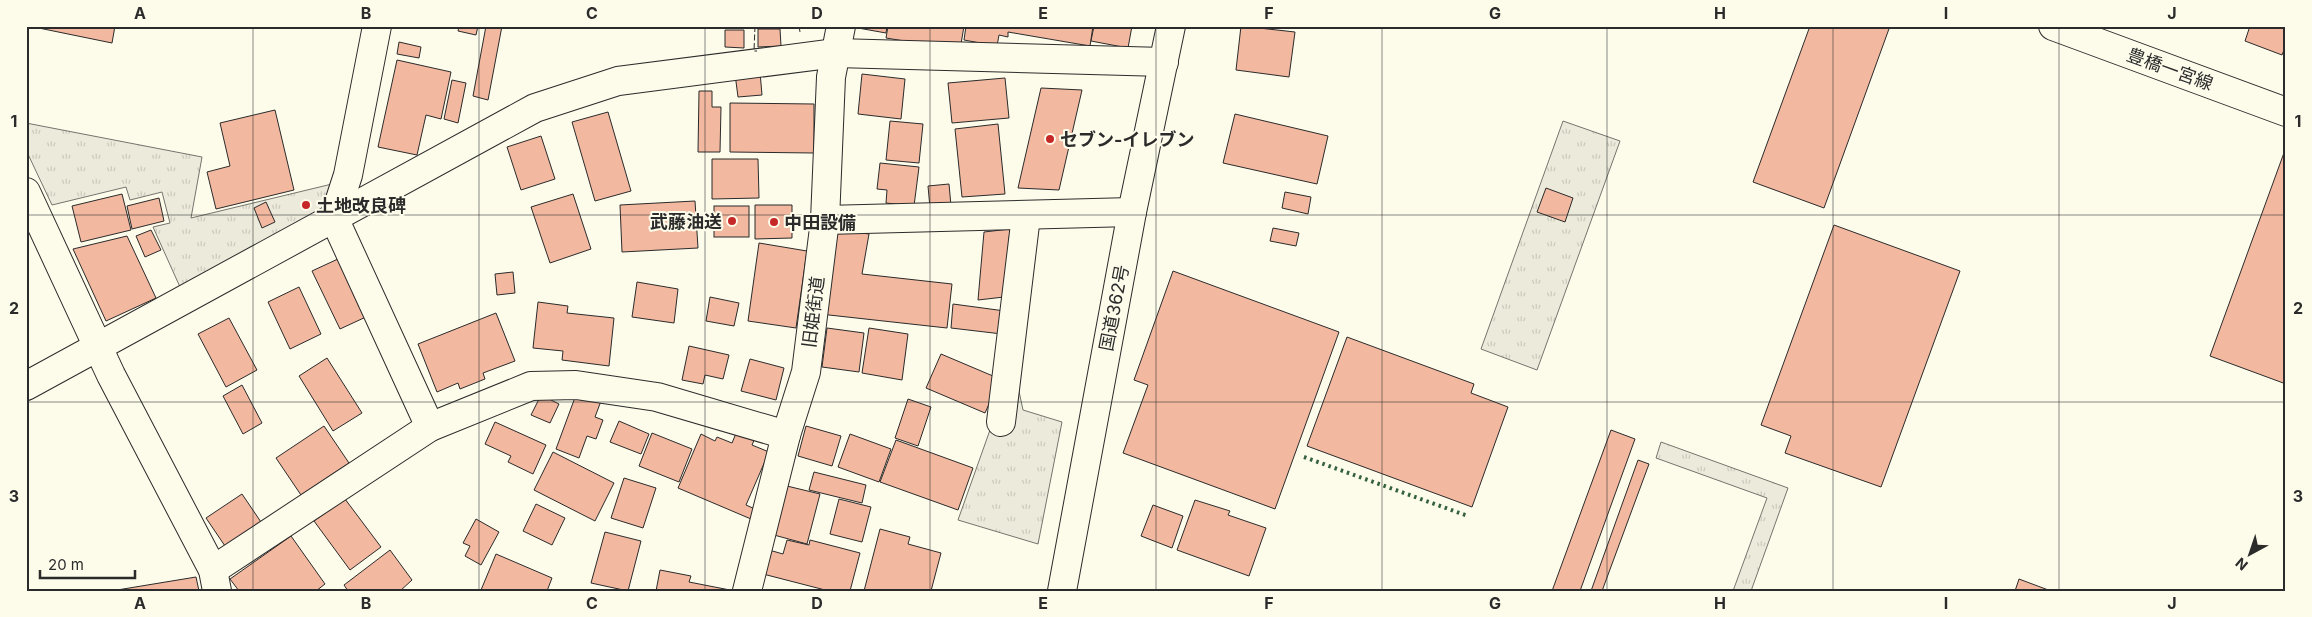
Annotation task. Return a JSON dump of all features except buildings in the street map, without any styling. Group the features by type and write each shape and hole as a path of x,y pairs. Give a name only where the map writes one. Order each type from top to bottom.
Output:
{"main road":[{"path":"377,26 348,175 334,218 430,427"},
{"name":"旧姫街道","path":"747,591 786,435 806,372 825,220 831,77 840,26"},
{"name":"国道362号","path":"1062,591 1132,212 1171,26"},
{"name":"豊橋一宮線","path":"2053,26 2286,112"},
{"path":"26,386 535,108 618,81 836,53 1164,62"},
{"path":"26,192 98,346 215,580 430,427 531,386 576,385 657,397 786,435"},
{"path":"825,220 1132,212"},
{"path":"1001,422 1026,216"}],"green space":[{"path":"1563,121 1620,141 1537,370 1481,349"},
{"path":"26,123 202,157 191,218 332,184 327,208 180,287 153,227 170,223 162,192 130,200 126,187 52,205 26,150"},
{"path":"1014,368 1023,410 1062,422 1038,544 958,520 990,430 1007,432"},
{"path":"1661,442 1788,488 1751,591 1733,591 1767,498 1656,458"}],"hedge":[{"path":"1304,457 1468,516"}],"fence":[{"path":"755,26 754,51 757,51"},
{"path":"799,26 800,32"}],"place":[{"name":"セブン-イレブン","path":"1050,139"},
{"name":"土地改良碑","path":"306,205"},
{"name":"武藤油送","path":"732,221"},
{"name":"中田設備","path":"774,222"}]}
